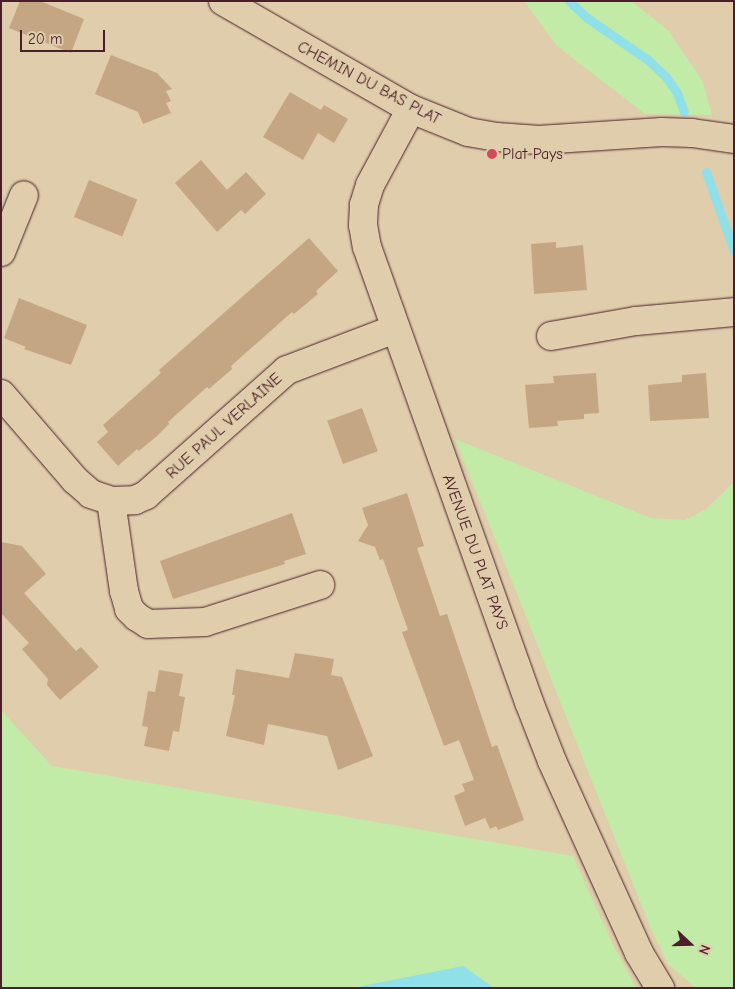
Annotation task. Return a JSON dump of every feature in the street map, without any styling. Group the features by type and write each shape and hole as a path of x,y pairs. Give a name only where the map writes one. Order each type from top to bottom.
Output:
{"street":[{"name":"CHEMIN DU BAS PLAT","path":"223,1 411,109 468,132 520,140 559,140 653,132 692,133 734,138"},
{"name":"AVENUE DU PLAT PAYS","path":"411,109 370,185 364,205 363,225 367,247 546,744 639,953 660,988"},
{"path":"1,252 24,195"},
{"path":"551,336 636,321 734,312"},
{"name":"RUE PAUL VERLAINE","path":"1,394 75,480 91,494 111,501 135,500 146,495 287,370 395,329"},
{"path":"111,501 124,592 129,609 148,624 205,622 320,585"}],"green space":[{"path":"524,1 631,1 668,30 702,80 712,115 645,114 557,46"},
{"path":"455,439 651,518 685,520 706,509 734,482 734,988 696,988 669,965 651,929"},
{"path":"1,710 52,766 573,856 613,945 636,988 1,988"}],"water":[{"path":"463,966 494,988 352,988"}],"building":[{"path":"20,1 40,1 84,19 71,53 9,28"},
{"path":"111,55 157,73 172,89 166,91 171,101 166,103 171,113 143,124 138,112 95,94"},
{"path":"290,92 321,110 324,105 348,119 334,143 318,133 303,160 263,137"},
{"path":"201,160 227,190 246,172 266,194 245,214 241,210 217,232 175,183"},
{"path":"89,180 137,199 122,237 74,217"},
{"path":"309,238 338,271 316,291 318,294 294,314 292,312 231,366 232,369 209,389 207,387 168,422 169,424 157,436 139,451 137,449 118,466 97,442 108,432 103,425 161,373 159,370"},
{"path":"556,242 556,248 583,245 587,290 534,294 531,244"},
{"path":"19,298 87,325 71,365 24,349 26,347 4,338"},
{"path":"596,373 599,413 584,414 584,419 557,421 558,426 529,428 525,385 554,383 553,376"},
{"path":"706,373 709,418 650,421 648,385 682,382 682,375"},
{"path":"362,408 378,451 343,464 327,421"},
{"path":"407,493 424,546 417,548 440,616 447,614 492,747 497,745 524,820 498,830 496,826 490,829 485,818 465,826 454,796 465,791 462,784 474,780 459,740 444,746 402,632 408,630 383,559 380,560 375,547 358,541 368,525 362,508"},
{"path":"292,513 306,554 284,561 285,564 173,599 160,561"},
{"path":"1,542 22,546 46,574 24,593 76,651 81,647 99,667 60,700 47,685 48,679 22,649 29,643 1,613"},
{"path":"295,653 334,659 331,675 342,677 373,756 338,770 327,736 268,724 264,745 226,736 235,695 232,695 236,669 289,678"},
{"path":"159,670 183,674 179,696 185,697 179,732 173,731 169,751 144,746 148,727 142,726 148,691 155,692"}],"waterway":[{"path":"569,1 586,17 648,60 666,77 677,93 684,112"},
{"path":"706,172 734,251"}],"place":[{"name":"Plat Pays","path":"492,154"}]}
